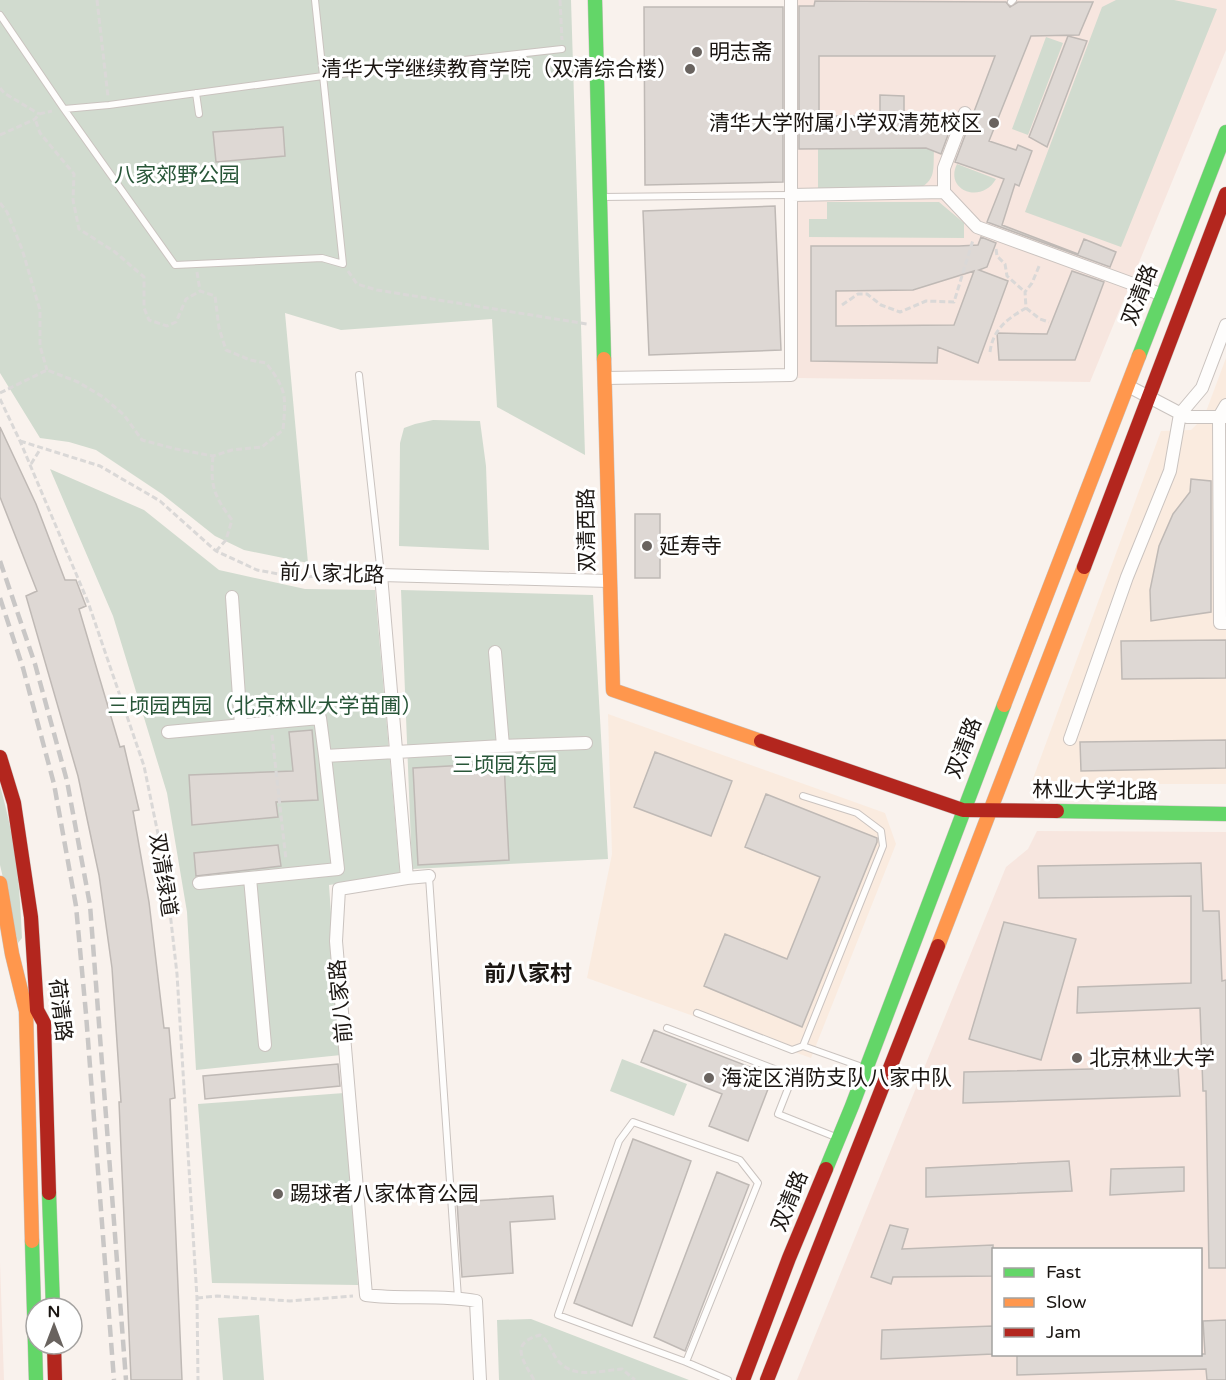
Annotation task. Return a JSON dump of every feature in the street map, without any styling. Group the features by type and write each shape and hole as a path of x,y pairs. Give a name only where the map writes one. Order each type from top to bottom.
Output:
{"main road":[{"name":"双清西路","path":"595,0 613,690 963,810"},
{"name":"双清路","path":"743,1380 789,1258 866,1068 963,810 1226,132"},
{"name":"双清路","path":"767,1380 992,810 1226,194"},
{"name":"荷清路","path":"0,757 14,803 31,917 37,1010 44,1023 53,1296"},
{"name":"林业大学北路","path":"963,810 1226,814"},
{"name":"荷清路","path":"0,883 12,954 26,1011 36,1380"},
{"path":"54,1356 55,1380"}],"street":[{"path":"606,378 791,375 791,0"},
{"path":"965,113 944,168 944,192 976,227 1163,295"},
{"path":"791,195 944,192"},
{"path":"1070,739 1127,577 1170,471 1180,414 1202,388 1226,325"},
{"path":"1128,386 1186,417 1222,417"},
{"path":"1226,405 1222,417 1220,623 1226,623"},
{"path":"381,575 407,878 429,876"},
{"name":"前八家北路","path":"381,575 609,580"},
{"path":"232,597 241,725"},
{"path":"495,652 503,746"},
{"path":"168,732 320,718 338,869 199,883"},
{"path":"325,756 586,743"},
{"path":"250,878 265,1045"},
{"name":"前八家路","path":"366,1295 336,941 339,889 407,878"},
{"path":"366,1295 390,1298 458,1298 476,1301 480,1380"}],"lane":[{"path":"0,15 174,266 322,258 343,264 315,0"},
{"path":"64,109 562,49"},
{"path":"196,93 198,114"},
{"path":"600,197 791,195"},
{"path":"359,375 381,575"},
{"path":"803,796 858,813 881,831 883,846 803,1046"},
{"path":"429,876 458,1298"},
{"path":"697,1013 792,1050 803,1046 866,1068"},
{"path":"667,1028 777,1070 789,1086 778,1114 838,1139"},
{"path":"686,1362 758,1183 740,1160 633,1122 619,1141 558,1315 686,1362 728,1380"}],"path":[{"path":"97,0 109,105"},
{"path":"560,0 562,49"},
{"path":"0,88 4,93 39,114 64,109"},
{"path":"0,135 36,119 39,114"},
{"path":"0,393 47,370 78,382 103,397 124,415 142,440 213,456 232,450 262,447 283,430 286,398 279,380 266,363 250,360 226,350 219,328 215,296 200,291 186,299 176,322 167,326 149,320 144,308 144,277 115,252 79,229 74,200 74,174 40,133 36,119"},
{"path":"0,203 7,212 22,249 40,310 40,346 47,370"},
{"path":"842,305 858,294 867,294 882,305 900,312 926,301 954,302 976,227"},
{"path":"1002,236 996,248 997,256 1005,264 1007,276 1025,292"},
{"path":"1044,251 1032,283 1025,292 1026,308 1040,319 1049,322"},
{"path":"196,264 200,291"},
{"path":"343,264 357,284 377,290 587,324"},
{"path":"990,352 997,330 1004,321 1026,308"},
{"name":"双清绿道","path":"0,399 88,602 144,765 165,868 177,974 196,1298 198,1380"},
{"name":"前八家北路","path":"20,441 100,466 160,501 216,551 257,570 295,577 381,575"},
{"path":"30,465 41,448"},
{"path":"213,456 212,488 221,506 232,520 226,540 216,551"},
{"path":"270,722 288,874"},
{"path":"196,1298 218,1296 290,1301 366,1295"},
{"path":"534,1380 521,1355 521,1345 527,1338 540,1335 547,1339 562,1368 583,1374 622,1370 635,1380"}],"shaded area":[{"name":"清华大学附属小学双清苑校区","path":"793,0 1226,0 1226,50 1090,382 798,378 791,195"},
{"path":"1226,358 1226,784 1031,784 1161,431 1191,430 1204,417"},
{"path":"608,714 885,813 896,844 811,1058 587,978 612,854"},
{"name":"北京林业大学","path":"1037,831 1226,832 1226,1380 797,1380 1006,867 1028,849"},
{"path":"0,1262 4,1380 0,1380"}],"green space":[{"name":"八家郊野公园","path":"0,0 571,0 585,455 497,407 492,319 341,330 285,313 308,563 244,550 215,536 162,494 96,450 69,442 40,438 0,373"},
{"path":"1116,0 1174,0 1217,9 1121,247 1025,212 1102,7"},
{"path":"1046,37 1063,43 1028,135 1012,129"},
{"path":"818,148 934,149 932,174 928,183 916,190 818,190"},
{"path":"957,164 996,179 982,191 974,193 966,191 956,181 954,173"},
{"path":"827,202 939,202 964,223 964,238 809,237 809,219 827,219"},
{"path":"433,420 480,421 486,466 489,550 399,546 400,443 404,428"},
{"name":"三顷园西园（北京林业大学苗圃）","path":"50,469 144,510 219,570 305,589 375,590 400,875 329,885 341,1055 196,1070 187,912 167,793 113,616"},
{"name":"三顷园东园","path":"401,590 593,595 608,859 412,869"},
{"path":"0,786 13,843 18,880 22,938 18,943 0,865"},
{"path":"622,1059 687,1084 674,1116 610,1091"},
{"name":"踢球者八家体育公园","path":"344,1093 358,1285 212,1283 198,1104"},
{"path":"259,1315 264,1380 223,1380 218,1318"},
{"path":"531,1319 689,1380 499,1380 497,1320"}],"building":[{"path":"815,1 1006,2 1010,7 1018,2 1093,2 1079,35 1031,36 989,141 1016,150 1018,145 1032,151 1019,186 1015,184 1002,225 1078,254 1084,239 1116,252 1110,267 987,222 1004,179 955,162 995,56 819,56 819,116 880,116 880,95 904,96 904,115 928,116 952,124 941,154 926,148 799,149 799,6 814,6"},
{"path":"644,7 783,7 783,182 645,185"},
{"path":"1068,36 1087,41 1047,147 1029,137"},
{"path":"283,127 285,156 216,162 213,132"},
{"path":"775,206 781,350 649,355 643,211"},
{"path":"981,237 996,243 987,267 979,270 1008,281 978,363 938,347 937,363 811,361 811,246 978,245","holes":["974,271 954,325 836,326 836,291 913,290"]},
{"path":"1072,271 1104,282 1075,360 999,360 997,333 1047,334"},
{"path":"0,427 36,504 65,580 76,580 86,606 79,609 120,747 124,746 139,810 133,811 149,902 164,1028 169,1028 175,1098 170,1099 182,1380 131,1380 119,1102 121,1102 112,968 99,875 78,776 26,596 37,591 0,497"},
{"path":"1191,479 1211,481 1211,612 1151,621 1150,590 1159,546 1173,514 1190,492"},
{"name":"延寿寺","path":"635,514 660,514 660,578 635,578"},
{"path":"1226,640 1226,678 1122,679 1121,641"},
{"path":"312,730 318,800 276,802 278,817 192,825 189,775 293,771 289,732"},
{"path":"1226,740 1226,768 1081,771 1080,742"},
{"path":"655,752 732,781 711,836 634,807"},
{"path":"504,763 509,860 418,865 413,768"},
{"path":"766,794 877,838 802,1027 704,986 725,934 787,959 820,877 745,847"},
{"path":"278,845 281,866 196,876 194,853"},
{"path":"1201,863 1203,911 1219,911 1222,981 1226,980 1226,1268 1209,1268 1206,1091 1203,1091 1200,1008 1077,1013 1078,987 1191,983 1191,896 1039,898 1038,866"},
{"path":"1004,922 1076,939 1041,1060 969,1039"},
{"path":"654,1030 773,1076 748,1141 709,1126 722,1094 641,1062"},
{"path":"338,1064 340,1086 205,1099 203,1076"},
{"path":"1178,1067 1180,1096 963,1103 964,1072"},
{"path":"633,1139 691,1161 632,1326 574,1303"},
{"path":"1069,1161 1072,1191 926,1197 926,1168"},
{"path":"1184,1167 1184,1191 1110,1195 1111,1169"},
{"path":"717,1172 749,1185 685,1351 654,1337"},
{"path":"553,1196 555,1219 510,1222 513,1273 462,1277 457,1202"},
{"path":"890,1225 908,1229 902,1249 993,1245 992,1276 893,1277 891,1284 871,1277"},
{"path":"1226,1320 1226,1380 1207,1380 1206,1369 1017,1375 1017,1356 1202,1356 1205,1354 1203,1321"},
{"path":"992,1326 992,1354 881,1359 882,1330"}],"railway":[{"path":"0,561 35,664 67,781 90,905 126,1380"},
{"path":"0,598 23,668 54,784 76,906 114,1380"}],"traffic: fast":[{"path":"595,0 604,359"},
{"path":"1139,356 1226,132"},
{"path":"826,1169 1004,705"},
{"path":"1057,811 1226,814"},
{"path":"49,1193 53,1296"},
{"path":"32,1241 36,1380"}],"traffic: slow":[{"path":"1004,705 1139,356"},
{"path":"604,359 613,690 761,741"},
{"path":"938,946 1084,567"},
{"path":"0,883 12,954 26,1011 32,1241"}],"traffic: jam":[{"path":"1084,567 1226,194"},
{"path":"761,741 963,810 1057,811"},
{"path":"0,757 14,803 31,917 37,1010 44,1023 49,1193"},
{"path":"767,1380 938,946"},
{"path":"743,1380 789,1258 826,1169"},
{"path":"54,1356 55,1380"}],"place":[{"name":"明志斋","path":"697,52"},
{"name":"清华大学继续教育学院（双清综合楼）","path":"690,69"},
{"name":"清华大学附属小学双清苑校区","path":"994,123"},
{"name":"延寿寺","path":"647,546"},
{"name":"北京林业大学","path":"1077,1058"},
{"name":"海淀区消防支队八家中队","path":"709,1078"},
{"name":"踢球者八家体育公园","path":"278,1194"}],"district":[{"name":"前八家村","path":"528,974"}]}
